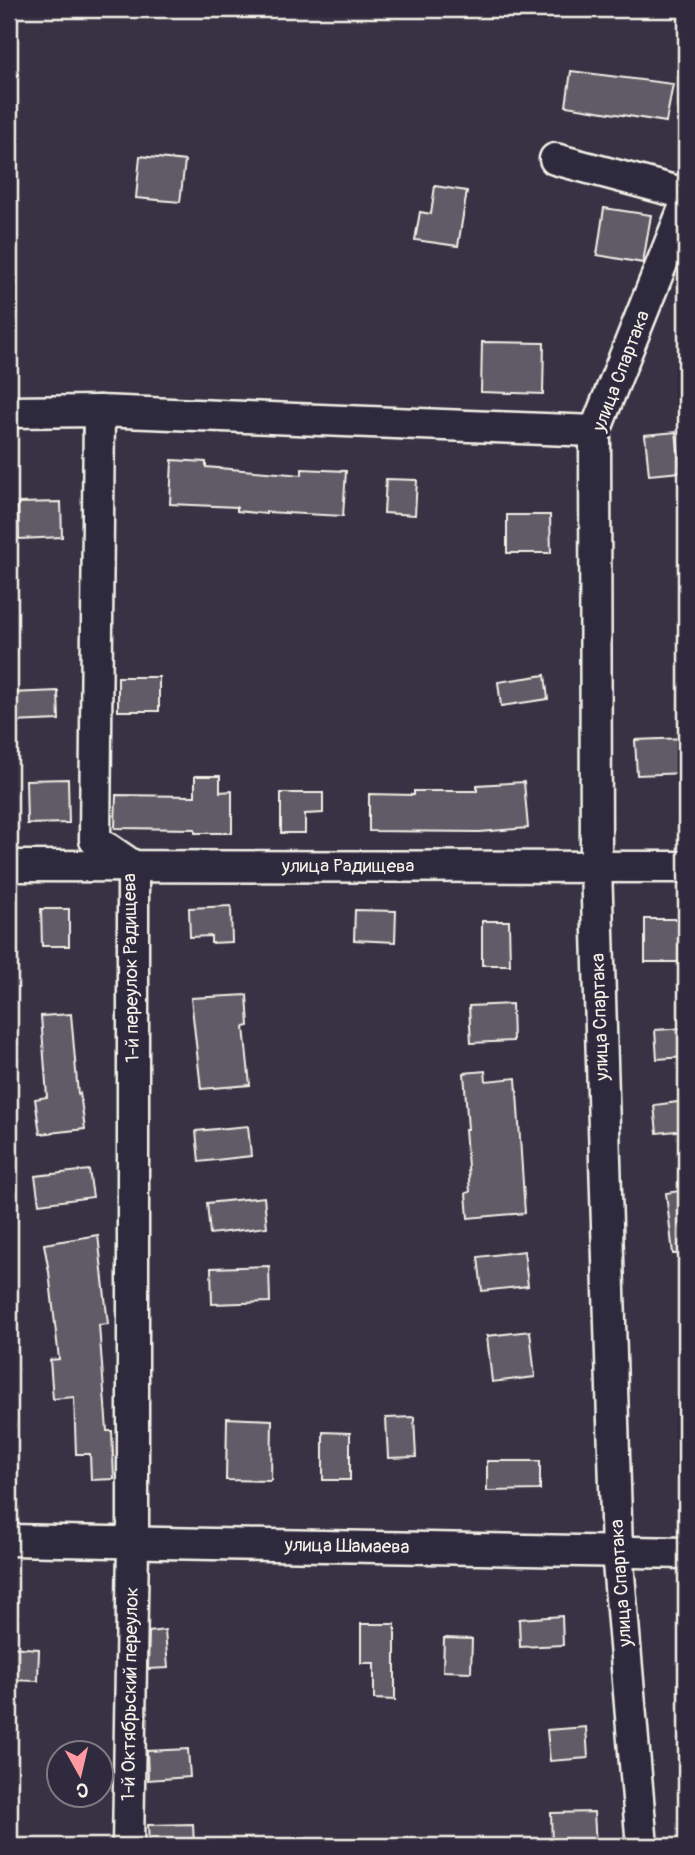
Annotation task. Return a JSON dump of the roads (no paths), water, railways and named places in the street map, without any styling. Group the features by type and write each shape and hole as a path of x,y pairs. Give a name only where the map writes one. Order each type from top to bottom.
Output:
{"street":[{"path":"555,159 686,194"},
{"name":"улица Спартака","path":"642,1846 617,1551 596,866 595,431 686,203"},
{"path":"9,412 99,411 595,431"},
{"name":"1-й переулок Радищева","path":"99,411 95,840 132,866 133,1543"},
{"name":"улица Радищева","path":"9,866 686,867"},
{"name":"улица Шамаева","path":"9,1540 686,1553"},
{"name":"1-й Октябрьский переулок","path":"128,1846 133,1543"}]}
